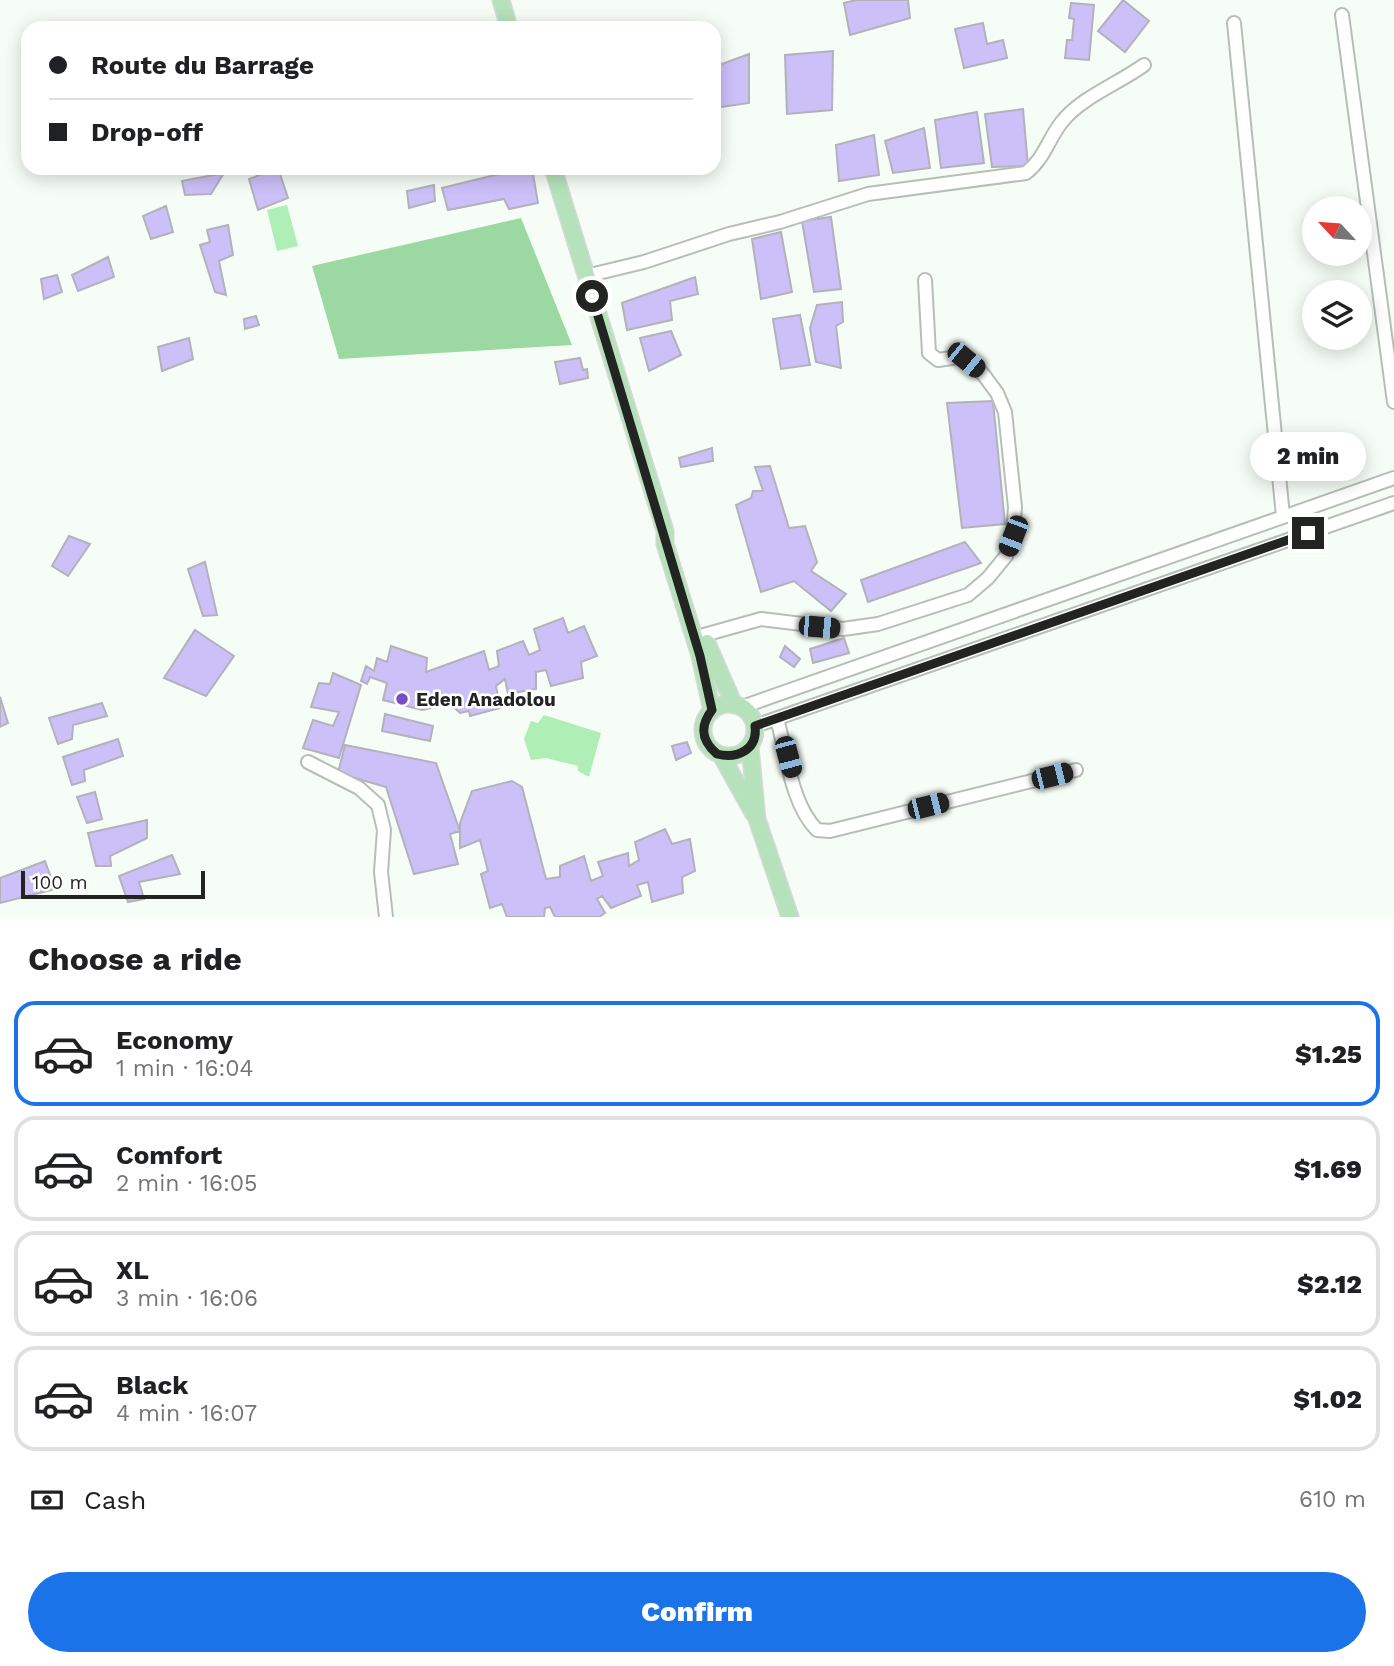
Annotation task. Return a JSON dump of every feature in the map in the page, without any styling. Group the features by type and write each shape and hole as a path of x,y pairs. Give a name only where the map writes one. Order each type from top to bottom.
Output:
{"main road":[{"path":"501,0 507,21"},
{"path":"555,175 665,533 664,544 696,644 712,710"},
{"path":"665,533 676,546 716,671 738,706 749,713 755,726 756,734 750,747 757,819"},
{"path":"738,706 722,705 712,710 703,727 704,737 708,746 721,755 757,819 790,917"},
{"path":"721,755 737,756 750,747"}],"street":[{"path":"1342,15 1394,402"},
{"path":"1234,23 1283,516"},
{"path":"586,276 780,222 868,194 1026,173 1042,156 1062,121 1094,96 1144,65"},
{"path":"705,635 761,619 844,629 878,624 968,595 988,578 1006,556 1013,536 1015,507 1005,412 997,393 983,374 966,360 958,357 938,360 929,354 926,280"},
{"path":"738,706 1394,478"},
{"path":"755,726 1394,503"},
{"path":"777,719 800,802 807,819 817,830 830,831 1076,770"},
{"path":"308,762 359,788 378,805 384,831 381,872 386,917"}],"shaded area":[{"path":"287,205 298,246 277,251 267,210"},
{"path":"521,218 572,345 339,359 312,266"},
{"path":"544,715 601,733 589,777 578,771 578,766 546,758 531,760 524,739 531,721 538,723"}],"building":[{"path":"856,0 908,0 910,18 850,35 844,3"},
{"path":"1123,0 1149,21 1125,52 1098,31"},
{"path":"1071,3 1094,5 1089,60 1065,58 1067,40 1072,40 1074,19 1069,18"},
{"path":"983,23 987,44 1003,40 1007,58 964,68 955,29"},
{"path":"833,51 832,110 787,114 785,55"},
{"path":"749,54 749,103 721,107 721,64"},
{"path":"1023,109 1028,166 992,167 985,114"},
{"path":"977,112 984,163 941,168 935,120"},
{"path":"924,128 930,168 893,173 885,141"},
{"path":"874,135 879,175 839,181 836,145"},
{"path":"223,175 211,194 185,195 182,181"},
{"path":"260,175 280,175 288,198 258,210 249,179"},
{"path":"495,175 533,175 538,203 509,209 504,199 448,210 442,188"},
{"path":"434,185 435,201 409,208 407,191"},
{"path":"166,206 173,232 151,239 143,216"},
{"path":"831,217 841,289 814,292 802,221"},
{"path":"228,225 233,255 219,261 226,295 215,292 200,245 210,242 207,230"},
{"path":"781,232 792,292 761,299 752,239"},
{"path":"108,257 114,277 78,291 72,275"},
{"path":"57,275 62,292 44,299 41,279"},
{"path":"695,277 698,294 670,301 672,320 627,330 622,303"},
{"path":"842,302 843,322 836,326 841,368 816,362 810,328 817,305"},
{"path":"800,315 810,365 781,369 773,319"},
{"path":"256,316 259,325 245,329 244,319"},
{"path":"671,331 681,355 649,371 640,338"},
{"path":"189,338 193,359 162,371 158,347"},
{"path":"580,358 583,370 587,369 588,378 560,384 555,362"},
{"path":"993,401 1005,524 962,528 947,403"},
{"path":"712,448 713,461 681,467 679,458"},
{"path":"770,466 789,528 805,526 817,562 811,571 846,594 831,611 794,581 761,592 736,505 751,498 753,491 763,491 755,467"},
{"path":"69,536 90,544 68,576 52,566"},
{"path":"965,542 981,563 868,602 861,580"},
{"path":"205,562 217,615 203,616 188,569"},
{"path":"563,618 568,633 584,626 597,656 581,662 583,678 551,686 546,670 536,672 536,689 508,694 505,679 496,686 500,708 470,716 469,711 460,713 450,704 422,710 383,700 387,683 370,677 367,684 361,681 366,666 374,671 377,658 387,662 391,646 427,658 426,672 484,651 489,670 499,666 497,651 523,641 529,655 540,650 534,629"},
{"path":"195,630 234,656 206,696 164,678"},
{"path":"844,638 849,653 813,663 810,649"},
{"path":"785,646 800,659 794,667 780,657"},
{"path":"333,673 361,685 339,758 303,748 313,720 333,726 339,712 311,707 319,683 330,684"},
{"path":"0,697 8,723 0,727"},
{"path":"102,703 107,716 73,725 72,739 58,744 49,718"},
{"path":"385,714 433,726 430,741 382,731"},
{"path":"118,739 123,756 84,770 85,781 72,785 63,757"},
{"path":"687,742 691,753 676,760 672,746"},
{"path":"345,745 436,763 460,831 450,834 458,864 414,874 386,787 338,773"},
{"path":"512,781 522,787 546,879 560,877 560,866 584,856 591,881 603,876 598,862 628,853 629,866 639,860 635,842 665,829 672,844 690,839 695,871 682,877 683,893 652,902 648,882 637,885 641,896 611,908 602,896 597,899 605,913 599,917 555,917 550,907 545,908 544,917 507,917 502,904 490,908 481,874 488,871 480,840 460,848 460,823 472,791"},
{"path":"95,792 102,819 87,823 77,797"},
{"path":"147,820 147,838 110,856 111,866 96,866 88,833"},
{"path":"172,855 180,874 139,882 144,899 128,902 119,876"},
{"path":"45,861 55,889 0,903 0,878"}],"place":[{"name":"Eden Anadolou","path":"402,699"}],"route":[{"path":"592,296 665,531 664,544 700,656 712,710 703,727 704,737 708,746 717,754 737,756 747,750 753,743 755,726 1308,533"}]}
